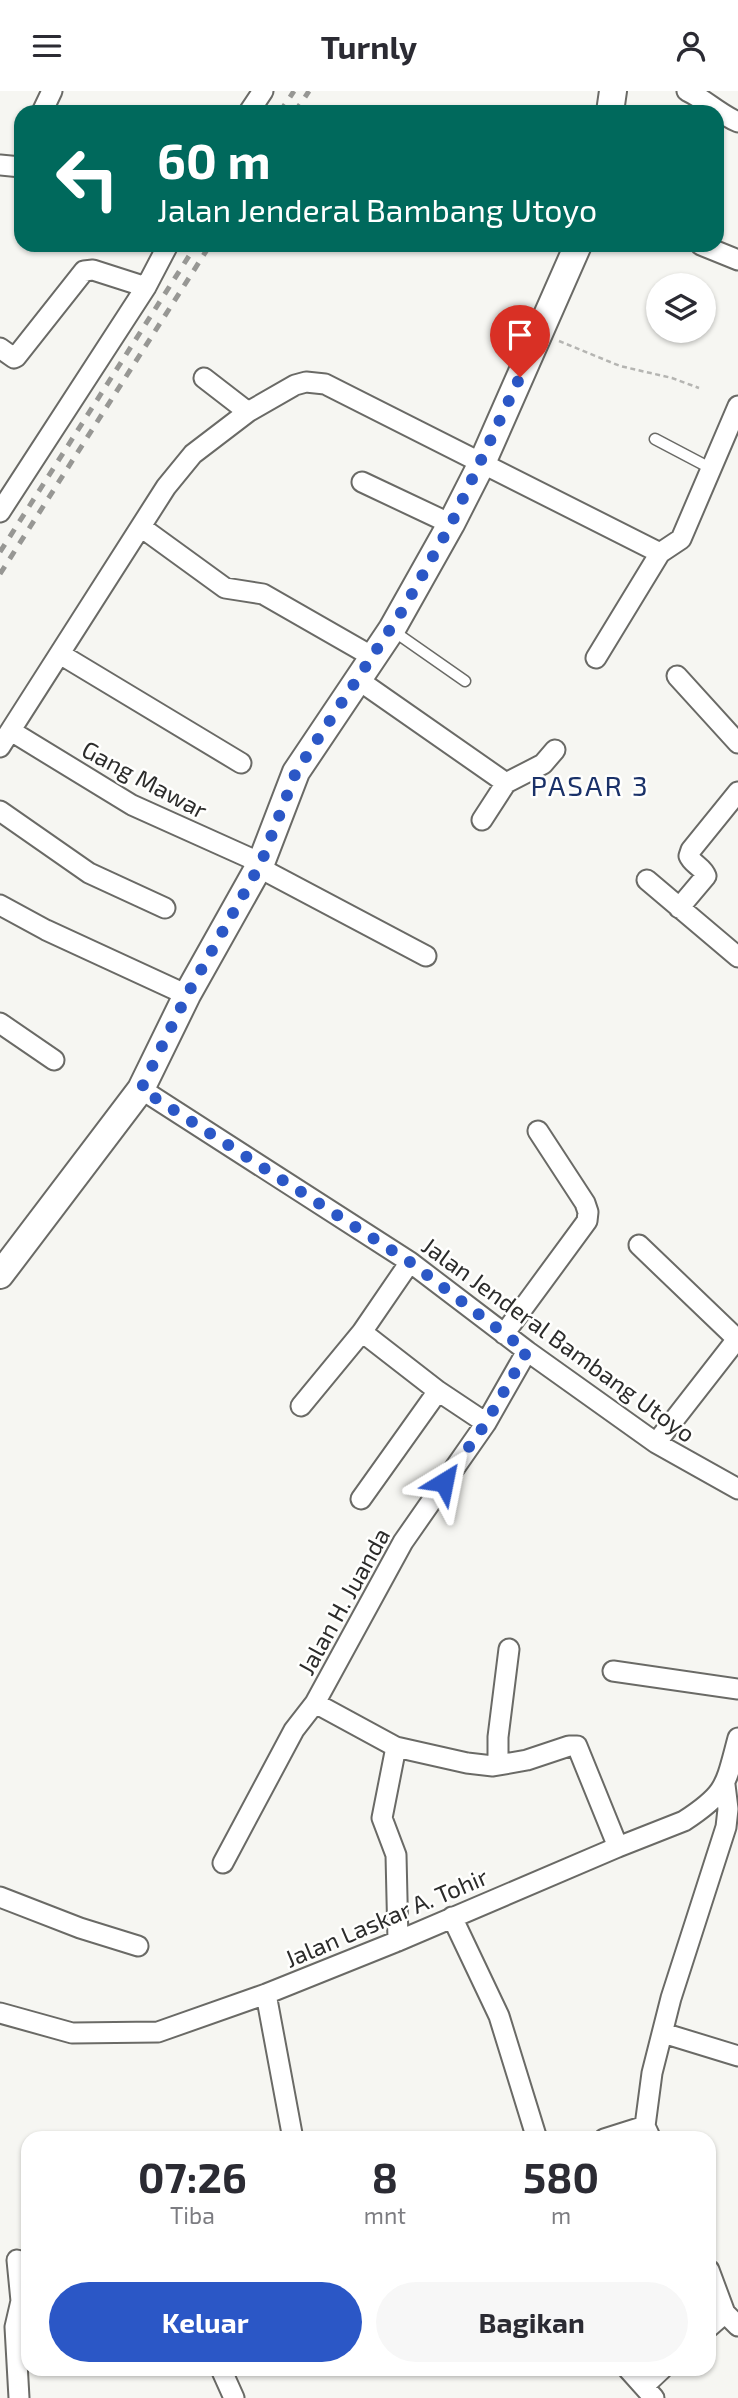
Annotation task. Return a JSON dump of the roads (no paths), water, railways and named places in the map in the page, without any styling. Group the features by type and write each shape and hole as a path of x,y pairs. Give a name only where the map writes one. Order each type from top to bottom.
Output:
{"main road":[{"path":"0,1275 141,1089 187,995 259,865 296,772 392,629 451,524 575,252"}],"street":[{"path":"687,91 712,105"},
{"path":"0,512 146,287 164,252"},
{"path":"718,252 738,260"},
{"path":"0,348 13,358 16,357 84,271 93,269 146,287"},
{"path":"204,378 248,412"},
{"path":"5,739 166,487 193,454 248,412 295,386 314,381 325,384 660,553"},
{"path":"596,658 660,553 681,539 738,406"},
{"path":"362,482 451,524"},
{"path":"141,527 226,588 263,594 373,657"},
{"path":"60,655 241,763"},
{"path":"677,677 738,743"},
{"path":"358,679 506,783"},
{"name":"Gang Mawar","path":"5,739 132,805 259,865 426,956"},
{"path":"482,820 506,783 543,764 555,750"},
{"path":"679,908 706,876 689,856 738,792"},
{"path":"0,811 89,873 164,908"},
{"path":"647,880 738,957"},
{"path":"0,905 46,930 187,995"},
{"path":"0,1023 54,1060"},
{"name":"Jalan Jenderal Bambang Utoyo","path":"141,1089 410,1262 527,1351 656,1443 738,1489"},
{"path":"505,1334 587,1221 585,1203 537,1131"},
{"path":"639,1245 737,1339 656,1443"},
{"path":"301,1406 362,1332 410,1262"},
{"path":"362,1332 438,1391 486,1423"},
{"name":"Jalan H. Juanda","path":"527,1351 486,1423 403,1542 315,1703 396,1747 467,1763 498,1764 527,1760 569,1746 577,1746 618,1847"},
{"path":"361,1499 438,1391"},
{"path":"498,1764 498,1737 509,1649"},
{"path":"613,1671 738,1689"},
{"path":"223,1863 294,1730 315,1703"},
{"name":"Jalan Laskar A. Tohir","path":"0,2013 72,2033 158,2032 266,1994 684,1821 711,1804 726,1785 738,1738"},
{"path":"396,1747 382,1818 396,1854 398,1941"},
{"path":"648,2131 652,2073 671,1998 728,1818 726,1785"},
{"path":"0,1897 80,1928 138,1946"},
{"path":"452,1917 499,2017 535,2131"},
{"path":"266,1994 292,2131"},
{"path":"663,2033 738,2056"},
{"path":"15,2260 20,2301 15,2327 19,2398"},
{"path":"716,2285 732,2319"},
{"path":"224,2376 234,2398"},
{"path":"634,2376 649,2392 658,2376"}],"lane":[{"path":"655,439 713,469"},
{"path":"392,629 465,681"}],"railway":[{"path":"285,105 294,91"},
{"path":"300,105 309,91"},
{"path":"0,552 192,252"},
{"path":"0,574 206,252"}],"district":[{"name":"PASAR 3","path":"590,785"}]}
